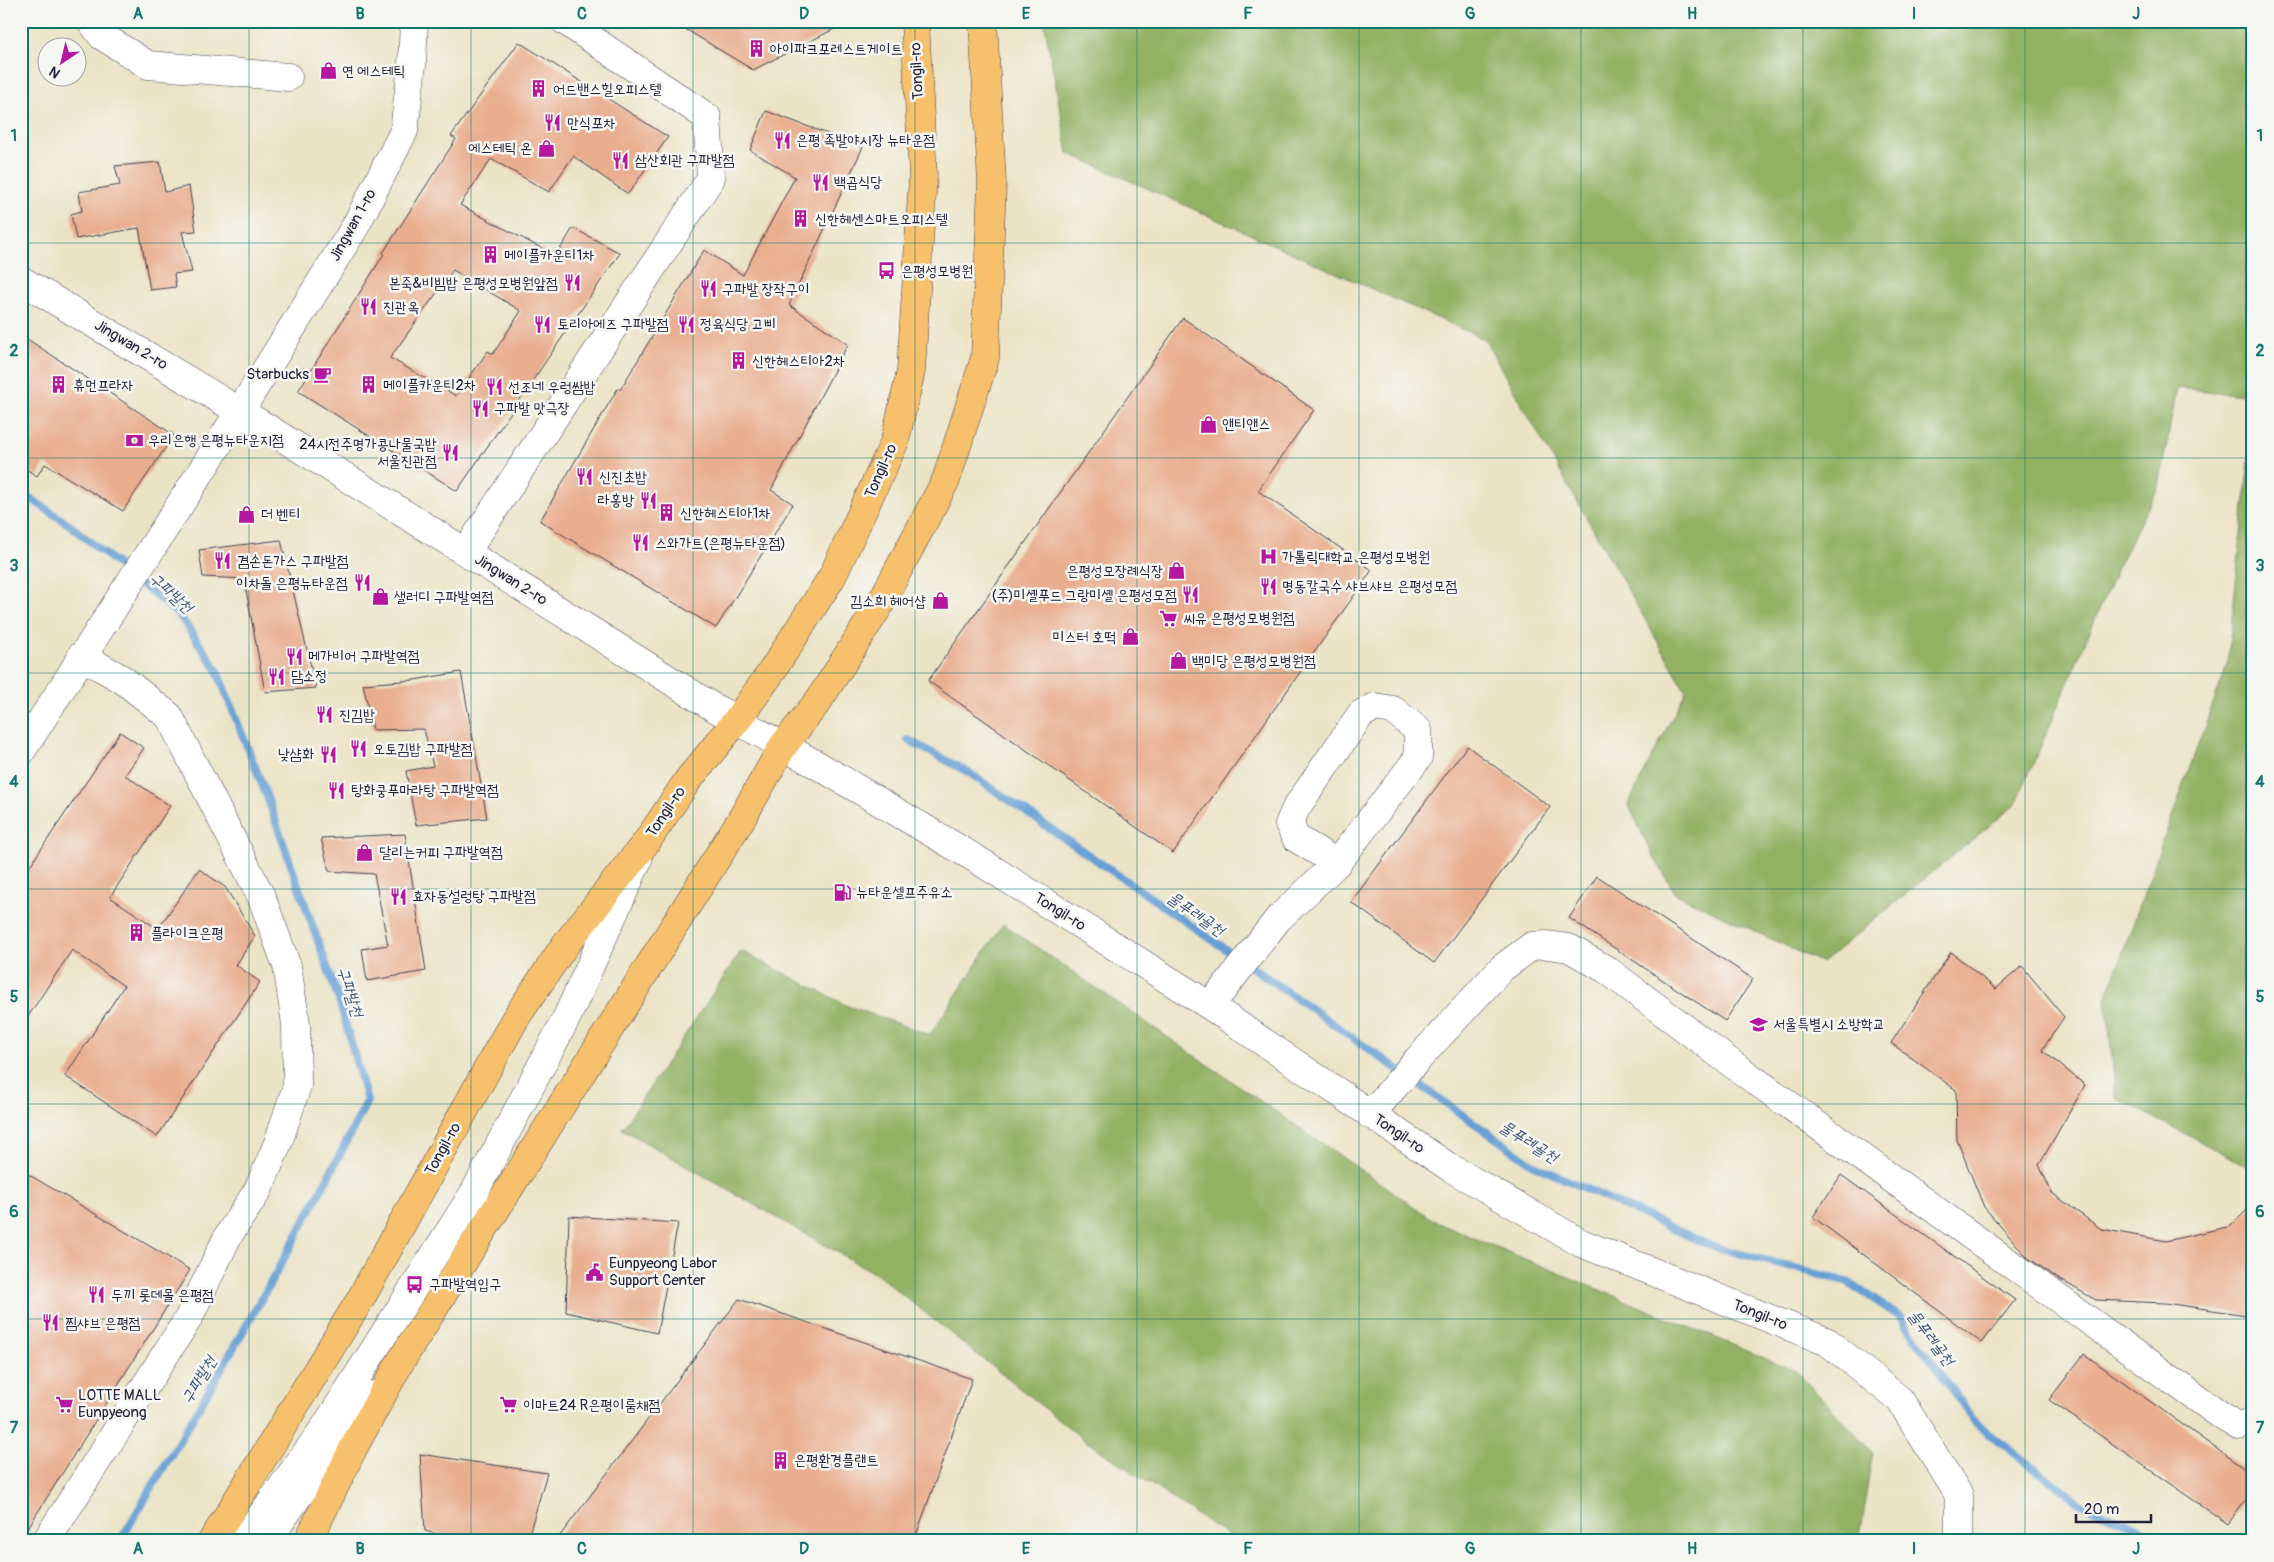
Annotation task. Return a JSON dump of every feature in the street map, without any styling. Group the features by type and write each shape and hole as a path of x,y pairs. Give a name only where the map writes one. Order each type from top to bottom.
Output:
{"main road":[{"name":"Tongil-ro","path":"212,1541 360,1300 515,1019 565,945 647,841 688,780 737,720 770,674 832,577 895,441 911,371 923,177 915,21"},
{"path":"308,1541 354,1447 399,1364 737,826 783,746 819,700 880,606 946,480 985,358 992,183 983,21"}],"street":[{"path":"91,21 102,36 148,65 288,77"},
{"name":"Jingwan 1-ro","path":"240,411 355,227 404,130 412,65 414,21"},
{"path":"466,552 710,178 707,117 565,21"},
{"name":"Jingwan 2-ro","path":"21,280 240,411 737,720 783,746"},
{"path":"21,752 240,411"},
{"path":"46,1541 188,1319 228,1236 258,1190 278,1143 297,1086 296,1024 287,966 261,896 169,716 122,679 81,656"},
{"path":"1216,998 1278,919 1337,863 1418,758 1418,730 1393,710 1375,707 1361,714 1296,808 1289,824 1296,838 1337,863"},
{"name":"Tongil-ro","path":"783,746 1216,998 1370,1115 1449,1167 1580,1243 1828,1342 1900,1400 1959,1495 1959,1541"},
{"path":"243,1541 325,1428 475,1191 567,1017 647,841"},
{"path":"1370,1115 1390,1090 1502,968 1532,946 1547,945 1569,948 1607,970 1736,1066 2222,1416 2238,1426 2250,1423 2253,1420"},
{"path":"267,1541 340,1438 399,1364"}],"green space":[{"path":"1044,21 2253,21 2253,396 2177,388 2159,486 2118,566 2016,804 1822,963 1676,894 1653,856 1628,804 1686,691 1484,339 1068,153"},
{"path":"2253,423 2253,1167 2249,1167 2116,1098 2106,998 2227,665"},
{"path":"1003,924 1438,1223 1796,1371 1873,1452 1858,1541 1236,1541 1083,1439 879,1276 622,1129 741,951 848,1006 930,1035"}],"building":[{"name":"아이파크포레스트게이트","path":"672,21 850,21 753,70"},
{"path":"519,42 668,137 628,194 573,156 549,192 491,159 460,205 556,256 573,228 620,253 457,491 298,391 456,139 451,136","holes":["453,270 521,311 493,354 488,351 456,396 390,358"]},
{"path":"766,111 863,147 789,305 848,344 771,490 793,504 716,628 540,521 618,388 620,390 704,250 743,275 795,177 750,150"},
{"path":"160,162 165,192 189,186 196,231 182,232 192,272 174,274 176,287 150,290 139,228 76,239 71,214 82,211 79,192 120,185 115,166"},
{"path":"1183,318 1314,410 1258,491 1372,570 1173,853 928,681"},
{"name":"휴먼프라자","path":"21,335 174,435 123,511 45,464 37,476 21,466"},
{"path":"281,540 316,688 265,692 244,579 203,577 199,550"},
{"path":"461,672 487,818 416,825 406,771 433,766 424,729 373,730 363,684 414,680"},
{"name":"플라이크은평","path":"120,732 144,748 125,775 170,806 110,897 158,929 199,869 225,887 255,936 236,965 260,982 157,1137 65,1076 124,986 72,950 21,1027 21,879"},
{"path":"1467,746 1550,807 1434,963 1351,902"},
{"path":"405,834 426,971 367,981 362,949 388,945 374,874 329,871 321,838"},
{"path":"1597,876 1753,979 1725,1021 1569,918"},
{"path":"1951,952 1996,989 2022,966 2064,1017 2042,1050 2085,1085 2039,1165 2052,1193 2101,1229 2166,1241 2231,1226 2253,1204 2253,1316 2165,1303 2096,1300 2057,1278 2027,1257 1984,1207 1957,1140 1956,1090 1891,1043"},
{"name":"LOTTE MALL Eunpyeong","path":"21,1170 190,1270 21,1539"},
{"path":"1841,1175 2015,1300 1982,1343 1813,1217"},
{"path":"569,1216 678,1223 657,1333 566,1312"},
{"name":"은평환경플랜트","path":"739,1299 972,1379 914,1541 556,1541"},
{"path":"2084,1354 2253,1475 2253,1491 2228,1524 2049,1400"},
{"path":"420,1454 547,1473 527,1541 460,1541 425,1531"}],"waterway":[{"name":"구파발천","path":"21,492 71,526 179,615 216,668 267,797 341,1006 367,1101 279,1268 120,1541"},
{"name":"물푸레골천","path":"908,740 968,772 1240,959"},
{"name":"물푸레골천","path":"1249,965 1534,1165 1711,1246 1848,1282 1900,1317 1977,1424 2079,1503 2167,1541"}],"place":[{"name":"아이파크포레스트게이트","path":"756,49"},
{"name":"연 에스테틱","path":"328,71"},
{"name":"어드밴스힐오피스텔","path":"539,89"},
{"name":"만식포차","path":"553,123"},
{"name":"은평 족발야시장 뉴타운점","path":"782,140"},
{"name":"에스테틱 온","path":"546,148"},
{"name":"삼산회관 구파발점","path":"621,160"},
{"name":"백곱식당","path":"820,182"},
{"name":"신한헤센스마트오피스텔","path":"801,219"},
{"name":"메이플카운티1차","path":"490,255"},
{"name":"은평성모병원","path":"887,271"},
{"name":"본죽&비빔밥 은평성모병원앞점","path":"572,283"},
{"name":"구파발 장작구이","path":"708,289"},
{"name":"진관옥","path":"369,307"},
{"name":"토리아에즈 구파발점","path":"543,324"},
{"name":"정육식당 고삐","path":"686,324"},
{"name":"신한헤스티아2차","path":"738,361"},
{"name":"Starbucks","path":"323,374"},
{"name":"휴먼프라자","path":"59,385"},
{"name":"메이플카운티2차","path":"369,385"},
{"name":"선조네 우렁쌈밥","path":"494,387"},
{"name":"구파발 맛극장","path":"480,408"},
{"name":"앤티앤스","path":"1208,424"},
{"name":"우리은행 은평뉴타운지점","path":"134,440"},
{"name":"24시전주명가콩나물국밥 서울진관점","path":"451,453"},
{"name":"신진초밥","path":"585,477"},
{"name":"라홍방","path":"648,500"},
{"name":"신한헤스티아1차","path":"666,513"},
{"name":"더 벤티","path":"247,514"},
{"name":"스와가트(은평뉴타운점)","path":"641,543"},
{"name":"가톨릭대학교 은평성모병원","path":"1268,557"},
{"name":"겸손돈가스 구파발점","path":"223,561"},
{"name":"은평성모장례식장","path":"1177,571"},
{"name":"이차돌 은평뉴타운점","path":"362,583"},
{"name":"명동칼국수 샤브샤브 은평성모점","path":"1268,586"},
{"name":"(주)미셸푸드 그랑미셸 은평성모점","path":"1191,595"},
{"name":"샐러디 구파발역점","path":"380,597"},
{"name":"김소희 헤어샵","path":"940,601"},
{"name":"씨유 은평성모병원점","path":"1169,618"},
{"name":"미스터 호떡","path":"1130,637"},
{"name":"메가비어 구파발역점","path":"294,656"},
{"name":"백미당 은평성모병원점","path":"1178,661"},
{"name":"담소정","path":"277,676"},
{"name":"진김밥","path":"325,715"},
{"name":"오토김밥 구파발점","path":"359,749"},
{"name":"낮샴화","path":"328,754"},
{"name":"탕화쿵푸마라탕 구파발역점","path":"337,790"},
{"name":"달리는커피 구파발역점","path":"365,852"},
{"name":"뉴타운셀프주유소","path":"842,892"},
{"name":"효자동설렁탕 구파발점","path":"398,896"},
{"name":"플라이크은평","path":"137,933"},
{"name":"서울특별시 소방학교","path":"1759,1024"},
{"name":"Eunpyeong Labor Support Center","path":"595,1272"},
{"name":"구파발역입구","path":"415,1284"},
{"name":"두끼 롯데몰 은평점","path":"97,1295"},
{"name":"찜샤브 은평점","path":"51,1323"},
{"name":"LOTTE MALL Eunpyeong","path":"64,1404"},
{"name":"이마트24 R은평이룸채점","path":"509,1405"},
{"name":"은평환경플랜트","path":"780,1460"}]}
